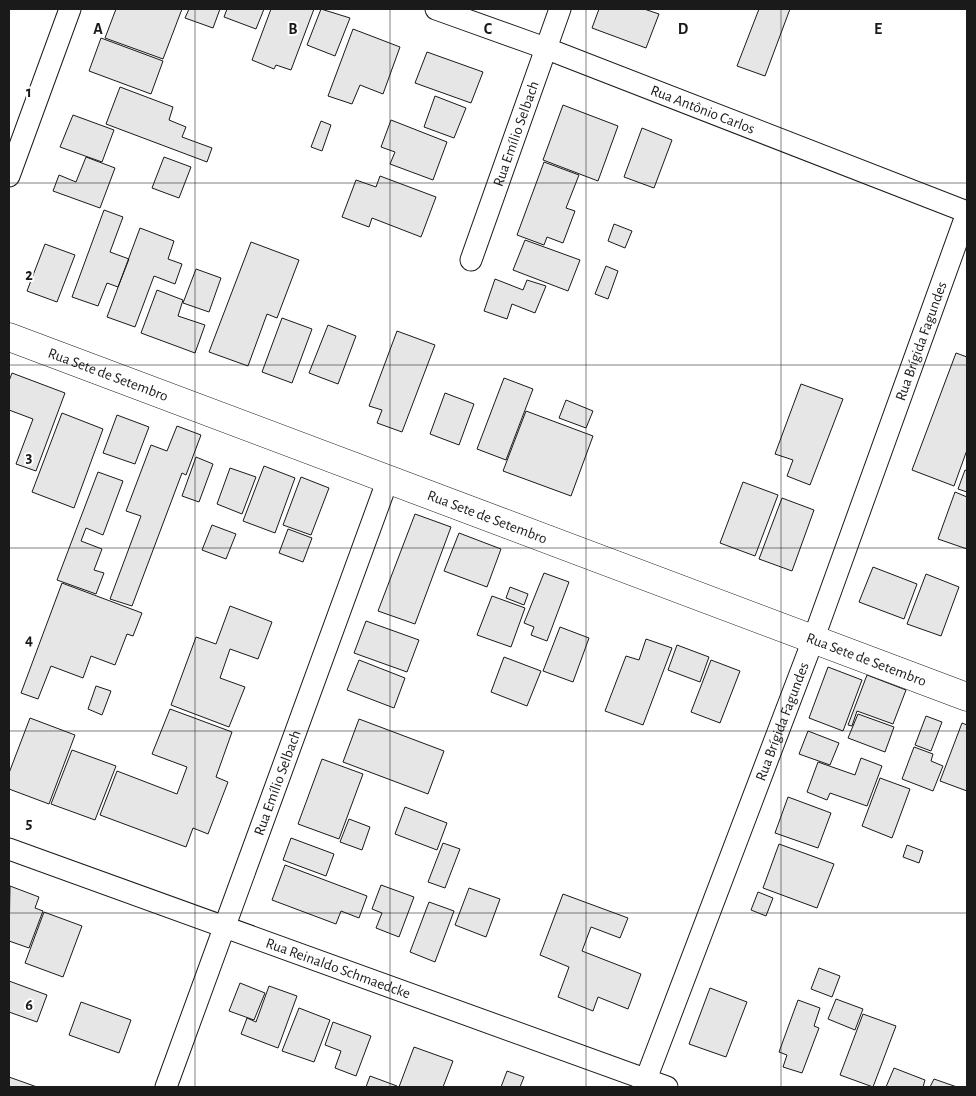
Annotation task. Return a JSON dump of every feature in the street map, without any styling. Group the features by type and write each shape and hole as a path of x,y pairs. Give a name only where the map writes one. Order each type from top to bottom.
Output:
{"main road":[{"name":"Rua Sete de Setembro","path":"9,338 967,697"}],"street":[{"path":"9,176 70,9"},
{"name":"Rua Antônio Carlos","path":"436,9 545,48 967,212"},
{"name":"Rua Emílio Selbach","path":"471,260 560,9"},
{"name":"Rua Brígida Fagundes","path":"644,1083 813,640 967,212"},
{"name":"Rua Emílio Selbach","path":"166,1087 388,479"},
{"name":"Rua Reinaldo Schmaedcke","path":"9,849 226,927 644,1083 667,1087"}],"building":[{"path":"116,9 182,9 163,59 105,38"},
{"path":"189,9 220,9 213,28 185,18"},
{"path":"227,9 264,9 256,29 224,17"},
{"path":"271,9 314,9 291,70 276,65 274,69 252,60"},
{"path":"321,9 350,18 335,56 307,45"},
{"path":"599,9 644,9 659,14 646,48 592,28"},
{"path":"759,9 790,9 765,76 737,66"},
{"path":"353,29 400,47 383,94 360,85 352,104 328,96"},
{"path":"101,38 163,61 151,94 89,71"},
{"path":"427,52 483,72 471,103 415,83"},
{"path":"120,87 173,107 169,120 186,127 182,137 212,148 207,162 106,124"},
{"path":"435,96 466,108 454,138 424,127"},
{"path":"563,105 618,126 598,181 543,160"},
{"path":"73,115 114,130 102,162 60,147"},
{"path":"391,120 447,142 433,180 390,164 395,152 381,147"},
{"path":"321,121 331,125 322,151 311,147"},
{"path":"642,128 672,140 654,188 624,177"},
{"path":"86,157 115,168 100,208 53,191 59,175 76,182"},
{"path":"164,157 191,167 179,198 152,188"},
{"path":"544,162 579,175 566,208 575,211 563,243 547,237 544,245 517,235"},
{"path":"380,176 436,197 421,237 372,218 369,227 342,217 356,180 376,187"},
{"path":"104,210 123,217 110,252 129,259 118,287 107,283 98,306 72,297"},
{"path":"614,224 632,231 625,248 608,241"},
{"path":"140,228 174,241 168,259 182,264 175,284 154,276 135,327 107,317"},
{"path":"525,240 580,260 568,291 513,270"},
{"path":"251,242 299,260 277,318 267,314 248,366 209,352"},
{"path":"45,244 75,255 57,302 27,291"},
{"path":"606,266 618,271 608,299 595,294"},
{"path":"196,269 221,278 209,312 183,303"},
{"path":"495,279 523,290 527,280 546,286 535,313 512,304 507,319 484,311"},
{"path":"157,290 183,300 178,316 205,325 195,353 141,333"},
{"path":"282,318 312,329 292,383 262,372"},
{"path":"328,325 356,336 338,384 309,373"},
{"path":"397,331 435,345 402,432 377,423 382,410 369,406"},
{"path":"956,353 967,357 967,450 954,486 912,470"},
{"path":"12,373 65,393 36,471 16,464 33,419 9,410 9,381"},
{"path":"504,378 533,389 506,460 477,449"},
{"path":"801,384 843,399 810,485 787,476 793,460 775,454"},
{"path":"445,393 474,404 459,445 430,434"},
{"path":"566,400 593,411 586,428 559,418"},
{"path":"526,411 593,436 571,496 503,471"},
{"path":"62,413 103,429 74,508 32,492"},
{"path":"117,415 149,427 135,464 103,453"},
{"path":"177,426 201,435 186,475 182,473 132,606 110,599 141,516 126,511 151,445 167,451"},
{"path":"196,457 213,464 199,502 182,496"},
{"path":"264,466 295,478 275,533 243,521"},
{"path":"230,468 256,477 242,514 217,504"},
{"path":"965,470 967,471 967,492 958,489"},
{"path":"98,472 123,481 103,535 86,528 81,541 102,549 94,570 104,573 96,594 57,580"},
{"path":"301,477 329,488 311,535 283,525"},
{"path":"743,482 778,495 755,556 720,543"},
{"path":"955,492 967,497 967,549 938,539"},
{"path":"782,498 814,510 792,571 759,559"},
{"path":"415,514 451,527 415,624 378,611"},
{"path":"212,525 236,534 226,559 202,550"},
{"path":"288,529 312,538 303,562 279,553"},
{"path":"459,533 501,549 487,587 444,571"},
{"path":"873,567 917,584 904,619 859,602"},
{"path":"544,573 569,582 547,641 531,635 534,627 524,623"},
{"path":"926,574 959,587 941,636 907,624"},
{"path":"62,583 142,613 133,636 127,634 115,665 91,656 83,678 51,666 38,699 21,693"},
{"path":"510,587 528,594 524,605 506,598"},
{"path":"492,596 525,608 511,647 477,635"},
{"path":"230,606 272,622 258,659 230,649 220,678 245,687 229,727 171,705 196,637 216,644"},
{"path":"366,621 419,640 407,672 354,653"},
{"path":"560,627 589,638 573,682 543,671"},
{"path":"646,639 672,648 643,725 605,711 626,656 639,660"},
{"path":"677,645 709,657 700,682 668,670"},
{"path":"504,657 541,671 527,706 491,692"},
{"path":"359,660 405,678 394,708 347,690"},
{"path":"711,660 740,671 720,723 691,712"},
{"path":"828,667 862,680 843,731 809,718"},
{"path":"867,675 906,690 893,724 857,711 852,726 848,725"},
{"path":"96,686 111,691 102,715 88,709"},
{"path":"170,709 232,732 216,777 228,782 208,834 193,828 186,847 100,815 117,771 177,794 187,767 152,754"},
{"path":"858,714 894,727 885,752 848,738"},
{"path":"926,716 942,722 931,751 915,745"},
{"path":"30,718 75,735 49,804 9,789 9,773"},
{"path":"359,719 444,751 428,794 343,762"},
{"path":"962,723 967,725 967,791 940,781"},
{"path":"808,731 839,743 830,765 799,754"},
{"path":"914,747 933,754 931,761 943,766 933,791 902,779"},
{"path":"72,750 116,766 95,820 51,804"},
{"path":"861,758 882,766 867,806 830,793 827,800 807,792 818,762 855,775"},
{"path":"322,759 363,774 339,839 298,824"},
{"path":"880,778 910,789 892,838 862,826"},
{"path":"788,797 831,813 818,848 775,833"},
{"path":"405,807 447,823 437,850 395,834"},
{"path":"349,819 370,827 362,850 340,842"},
{"path":"291,838 334,854 326,876 283,860"},
{"path":"443,843 460,849 445,888 428,882"},
{"path":"779,844 834,864 817,908 763,888"},
{"path":"907,845 923,851 919,863 903,857"},
{"path":"285,865 367,896 359,918 341,911 336,924 272,900"},
{"path":"381,885 414,897 399,937 376,928 382,913 372,909"},
{"path":"10,886 39,897 35,908 43,911 29,948 9,941"},
{"path":"469,888 500,899 486,937 455,925"},
{"path":"758,892 773,898 766,916 751,910"},
{"path":"563,894 628,918 620,938 591,927 582,951 641,974 628,1009 598,997 593,1011 558,997 569,967 540,955"},
{"path":"429,902 454,911 435,962 410,952"},
{"path":"44,912 82,926 63,977 25,963"},
{"path":"819,968 840,976 832,997 811,989"},
{"path":"9,981 47,995 37,1022 9,1012"},
{"path":"240,983 265,993 254,1020 229,1011"},
{"path":"269,986 297,996 278,1048 241,1034 247,1018 256,1022"},
{"path":"710,988 747,1002 726,1057 689,1044"},
{"path":"836,999 863,1009 855,1030 828,1019"},
{"path":"798,1000 820,1008 814,1026 819,1028 802,1073 783,1067 787,1055 779,1052"},
{"path":"81,1002 131,1020 119,1053 69,1035"},
{"path":"299,1008 330,1020 314,1062 282,1051"},
{"path":"863,1014 896,1026 873,1087 840,1075"},
{"path":"333,1022 371,1036 356,1076 335,1068 341,1051 325,1045"},
{"path":"414,1047 453,1061 443,1087 399,1087"},
{"path":"894,1068 925,1080 923,1087 886,1087"},
{"path":"507,1071 524,1077 520,1087 501,1087"},
{"path":"370,1076 397,1086 366,1087"},
{"path":"9,1077 37,1087 9,1087"},
{"path":"934,1079 957,1087 930,1087"}]}
